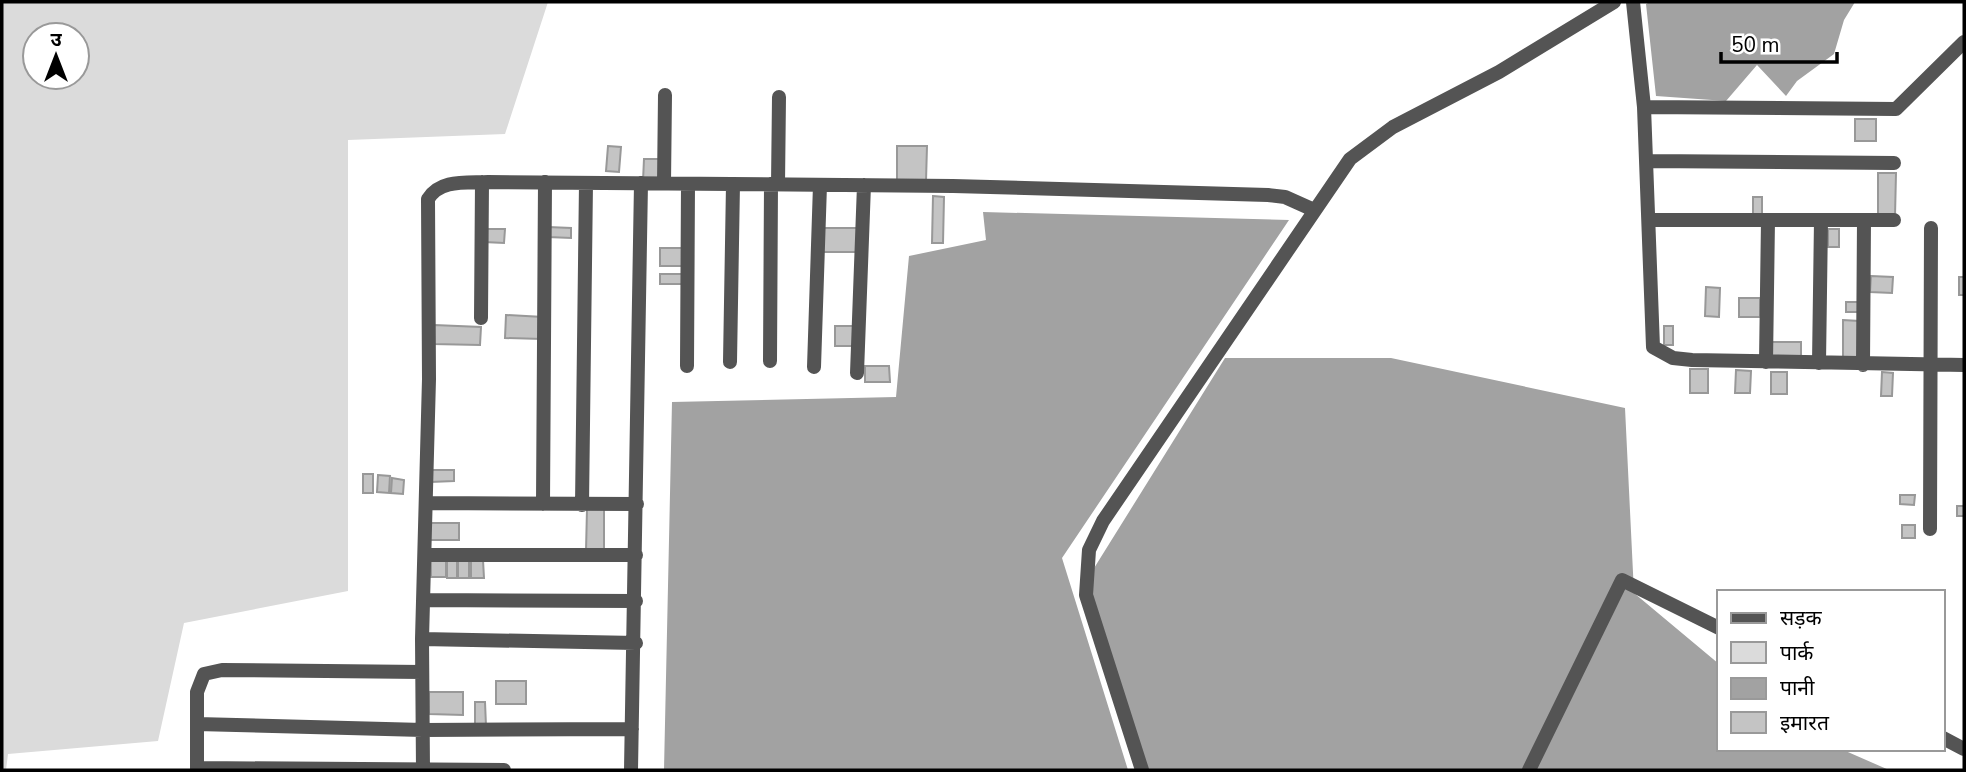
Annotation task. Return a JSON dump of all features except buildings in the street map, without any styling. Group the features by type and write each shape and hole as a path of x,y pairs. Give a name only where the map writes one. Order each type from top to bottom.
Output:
{"street":[{"path":"1142,770 1121,697 1089,609 1086,581 1089,550 1103,521 1341,170 1363,147 1394,127 1499,72 1614,2"},
{"path":"1633,2 1644,107 1653,347 1673,358 1863,365 1964,365"},
{"path":"1644,107 1896,109 1964,42"},
{"path":"664,183 665,95"},
{"path":"769,361 779,97"},
{"path":"1646,162 1894,163"},
{"path":"423,769 422,639 427,503 428,200 434,189 444,185 482,182 545,182 864,185 1245,194 1284,197 1314,210"},
{"path":"481,318 482,182"},
{"path":"543,504 545,182"},
{"path":"582,505 586,183"},
{"path":"631,770 636,643 642,183"},
{"path":"687,366 688,184"},
{"path":"730,362 733,184"},
{"path":"814,367 820,185"},
{"path":"857,373 864,185"},
{"path":"1649,220 1894,220"},
{"path":"1766,362 1769,220"},
{"path":"1819,363 1821,220"},
{"path":"1863,365 1864,220"},
{"path":"1930,529 1931,228"},
{"path":"427,503 637,504"},
{"path":"425,555 636,555"},
{"path":"1529,770 1622,580 1717,627"},
{"path":"423,600 636,601"},
{"path":"422,639 636,643"},
{"path":"422,672 211,671 204,674 198,684 197,769 504,770"},
{"path":"197,724 423,730 632,729"},
{"path":"1945,739 1964,749"}],"green space":[{"path":"2,2 548,2 505,134 348,140 348,591 184,623 158,741 8,754 6,770 2,770"}],"water":[{"path":"1855,2 1844,20 1834,54 1797,81 1786,96 1757,65 1726,101 1656,96 1646,4"},
{"path":"983,212 1289,220 1062,558 1128,770 664,770 672,402 896,397 909,256 986,240"},
{"path":"1225,358 1391,358 1625,408 1634,593 1717,662 1717,751 1846,751 1889,770 1144,770 1086,581"}]}
